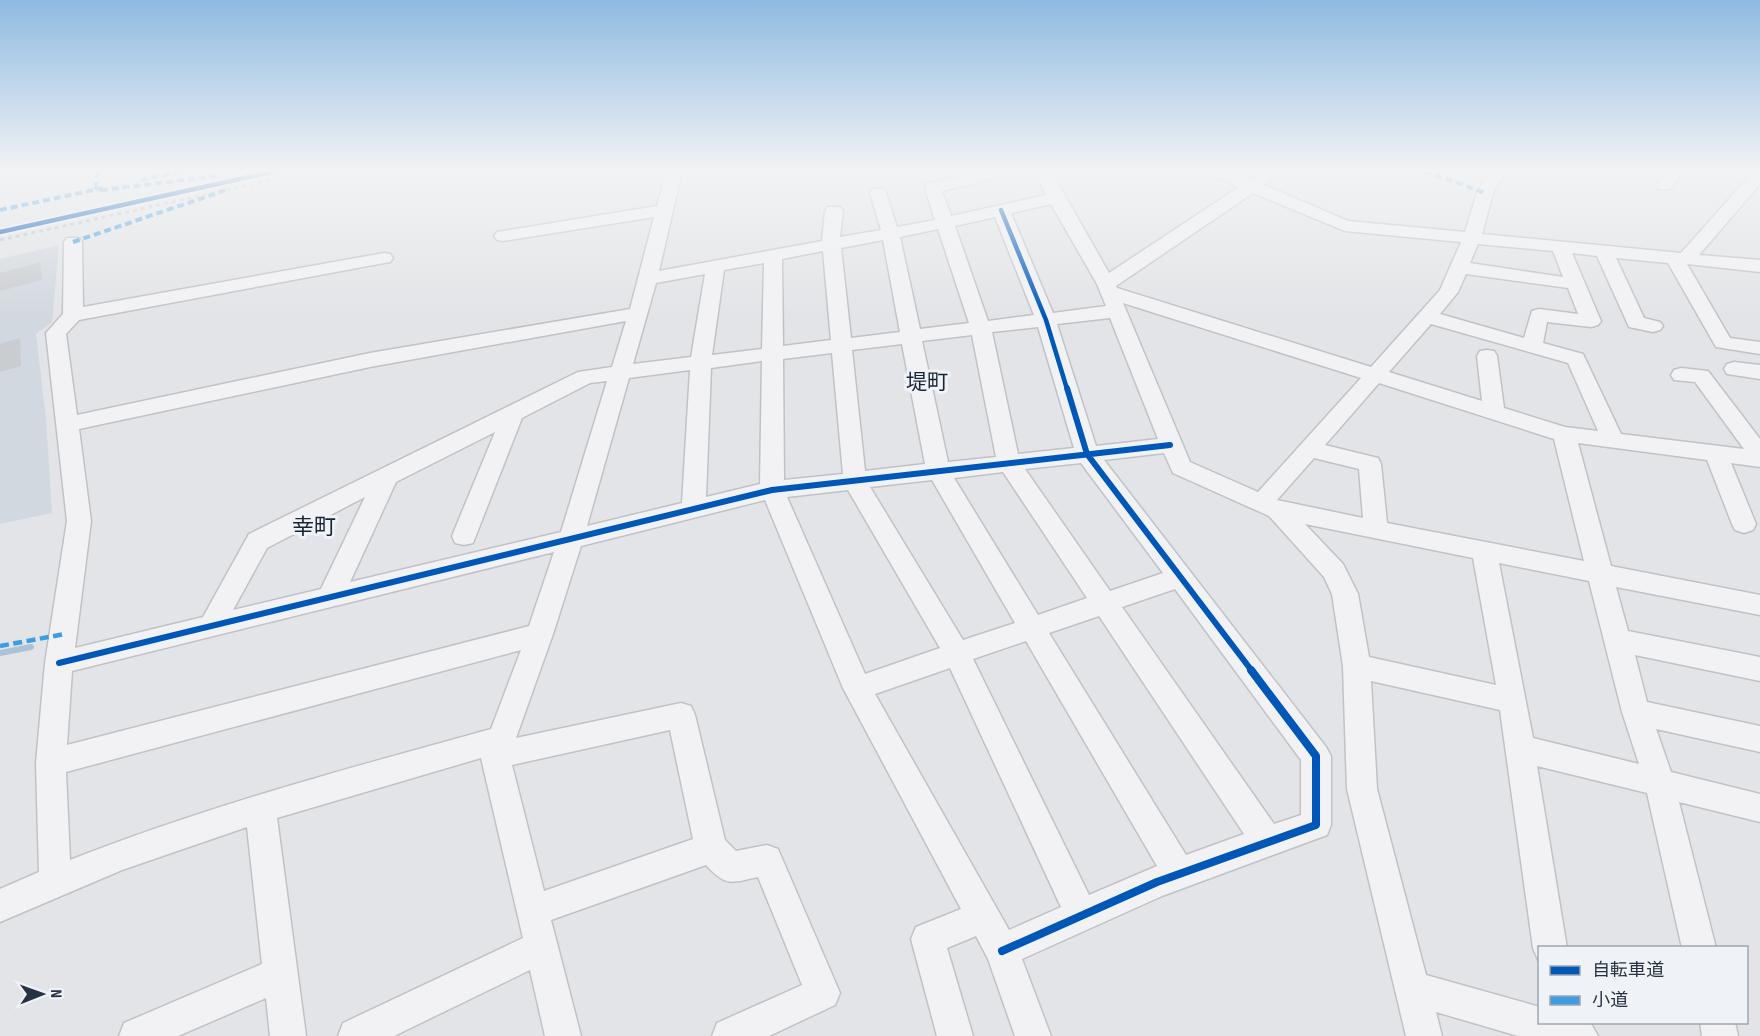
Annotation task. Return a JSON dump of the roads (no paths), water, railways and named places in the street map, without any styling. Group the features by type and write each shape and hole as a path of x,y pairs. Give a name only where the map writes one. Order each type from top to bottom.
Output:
{"street":[{"path":"503,236 606,219"},
{"path":"562,1036 532,911 498,748 572,538 648,279 662,219"},
{"path":"833,219 831,243 855,481 957,654 1081,913"},
{"path":"886,219 939,471 1180,875"},
{"path":"944,219 981,328 1008,462 1268,841"},
{"path":"648,279 960,219"},
{"path":"1002,951 1081,913 1268,841 1316,825 1316,756 1087,454 1046,320 1004,219"},
{"path":"1068,219 1110,296 1181,467 1269,506 1376,530 1760,604"},
{"path":"212,626 258,541 585,377 1046,320 1110,296 1209,219"},
{"path":"1330,219 1345,226 1752,265 1760,283"},
{"path":"1269,506 1308,448 1429,317 1449,292 1477,219"},
{"path":"1680,258 1717,219"},
{"path":"73,242 73,315"},
{"path":"1532,346 1539,315 1591,321 1560,246"},
{"path":"1604,250 1636,323 1653,326"},
{"path":"773,255 772,490 857,688 1002,951 1033,1036"},
{"path":"55,880 51,763 59,663 79,521 69,424 56,333 73,315 384,258"},
{"path":"1680,258 1723,343 1760,348"},
{"path":"694,509 701,362 714,266"},
{"path":"1459,267 1576,284"},
{"path":"1110,296 1564,434 1760,458"},
{"path":"69,424 370,360 638,313"},
{"path":"1429,317 1576,359 1613,440"},
{"path":"1487,356 1494,412"},
{"path":"1734,369 1760,372"},
{"path":"1681,375 1701,376 1732,420 1743,429 1760,458"},
{"path":"464,536 513,413"},
{"path":"1564,434 1636,712 1659,782 1699,946"},
{"path":"59,663 772,490 1170,445"},
{"path":"1308,448 1370,464 1376,530"},
{"path":"1716,453 1744,524"},
{"path":"330,597 387,476"},
{"path":"1269,506 1334,571 1346,594 1357,666 1362,789 1424,1036"},
{"path":"1484,551 1513,701 1550,946"},
{"path":"857,688 1180,577"},
{"path":"51,763 540,634"},
{"path":"1617,640 1760,669"},
{"path":"1357,666 1513,701"},
{"path":"1636,712 1760,739"},
{"path":"0,906 55,880 260,808 498,748 681,715 711,848 730,868 767,860 823,993 730,1036"},
{"path":"1520,748 1760,808"},
{"path":"260,808 288,1036"},
{"path":"532,911 711,848"},
{"path":"955,1036 927,939 983,916"},
{"path":"356,1036 541,947"},
{"path":"137,1036 280,974"},
{"path":"1411,988 1538,1022"},
{"path":"1546,1024 1568,1030"}],"waterway":[{"path":"0,653 31,647"}],"district":[{"name":"堤町","path":"927,382"},
{"name":"幸町","path":"314,526"}]}
